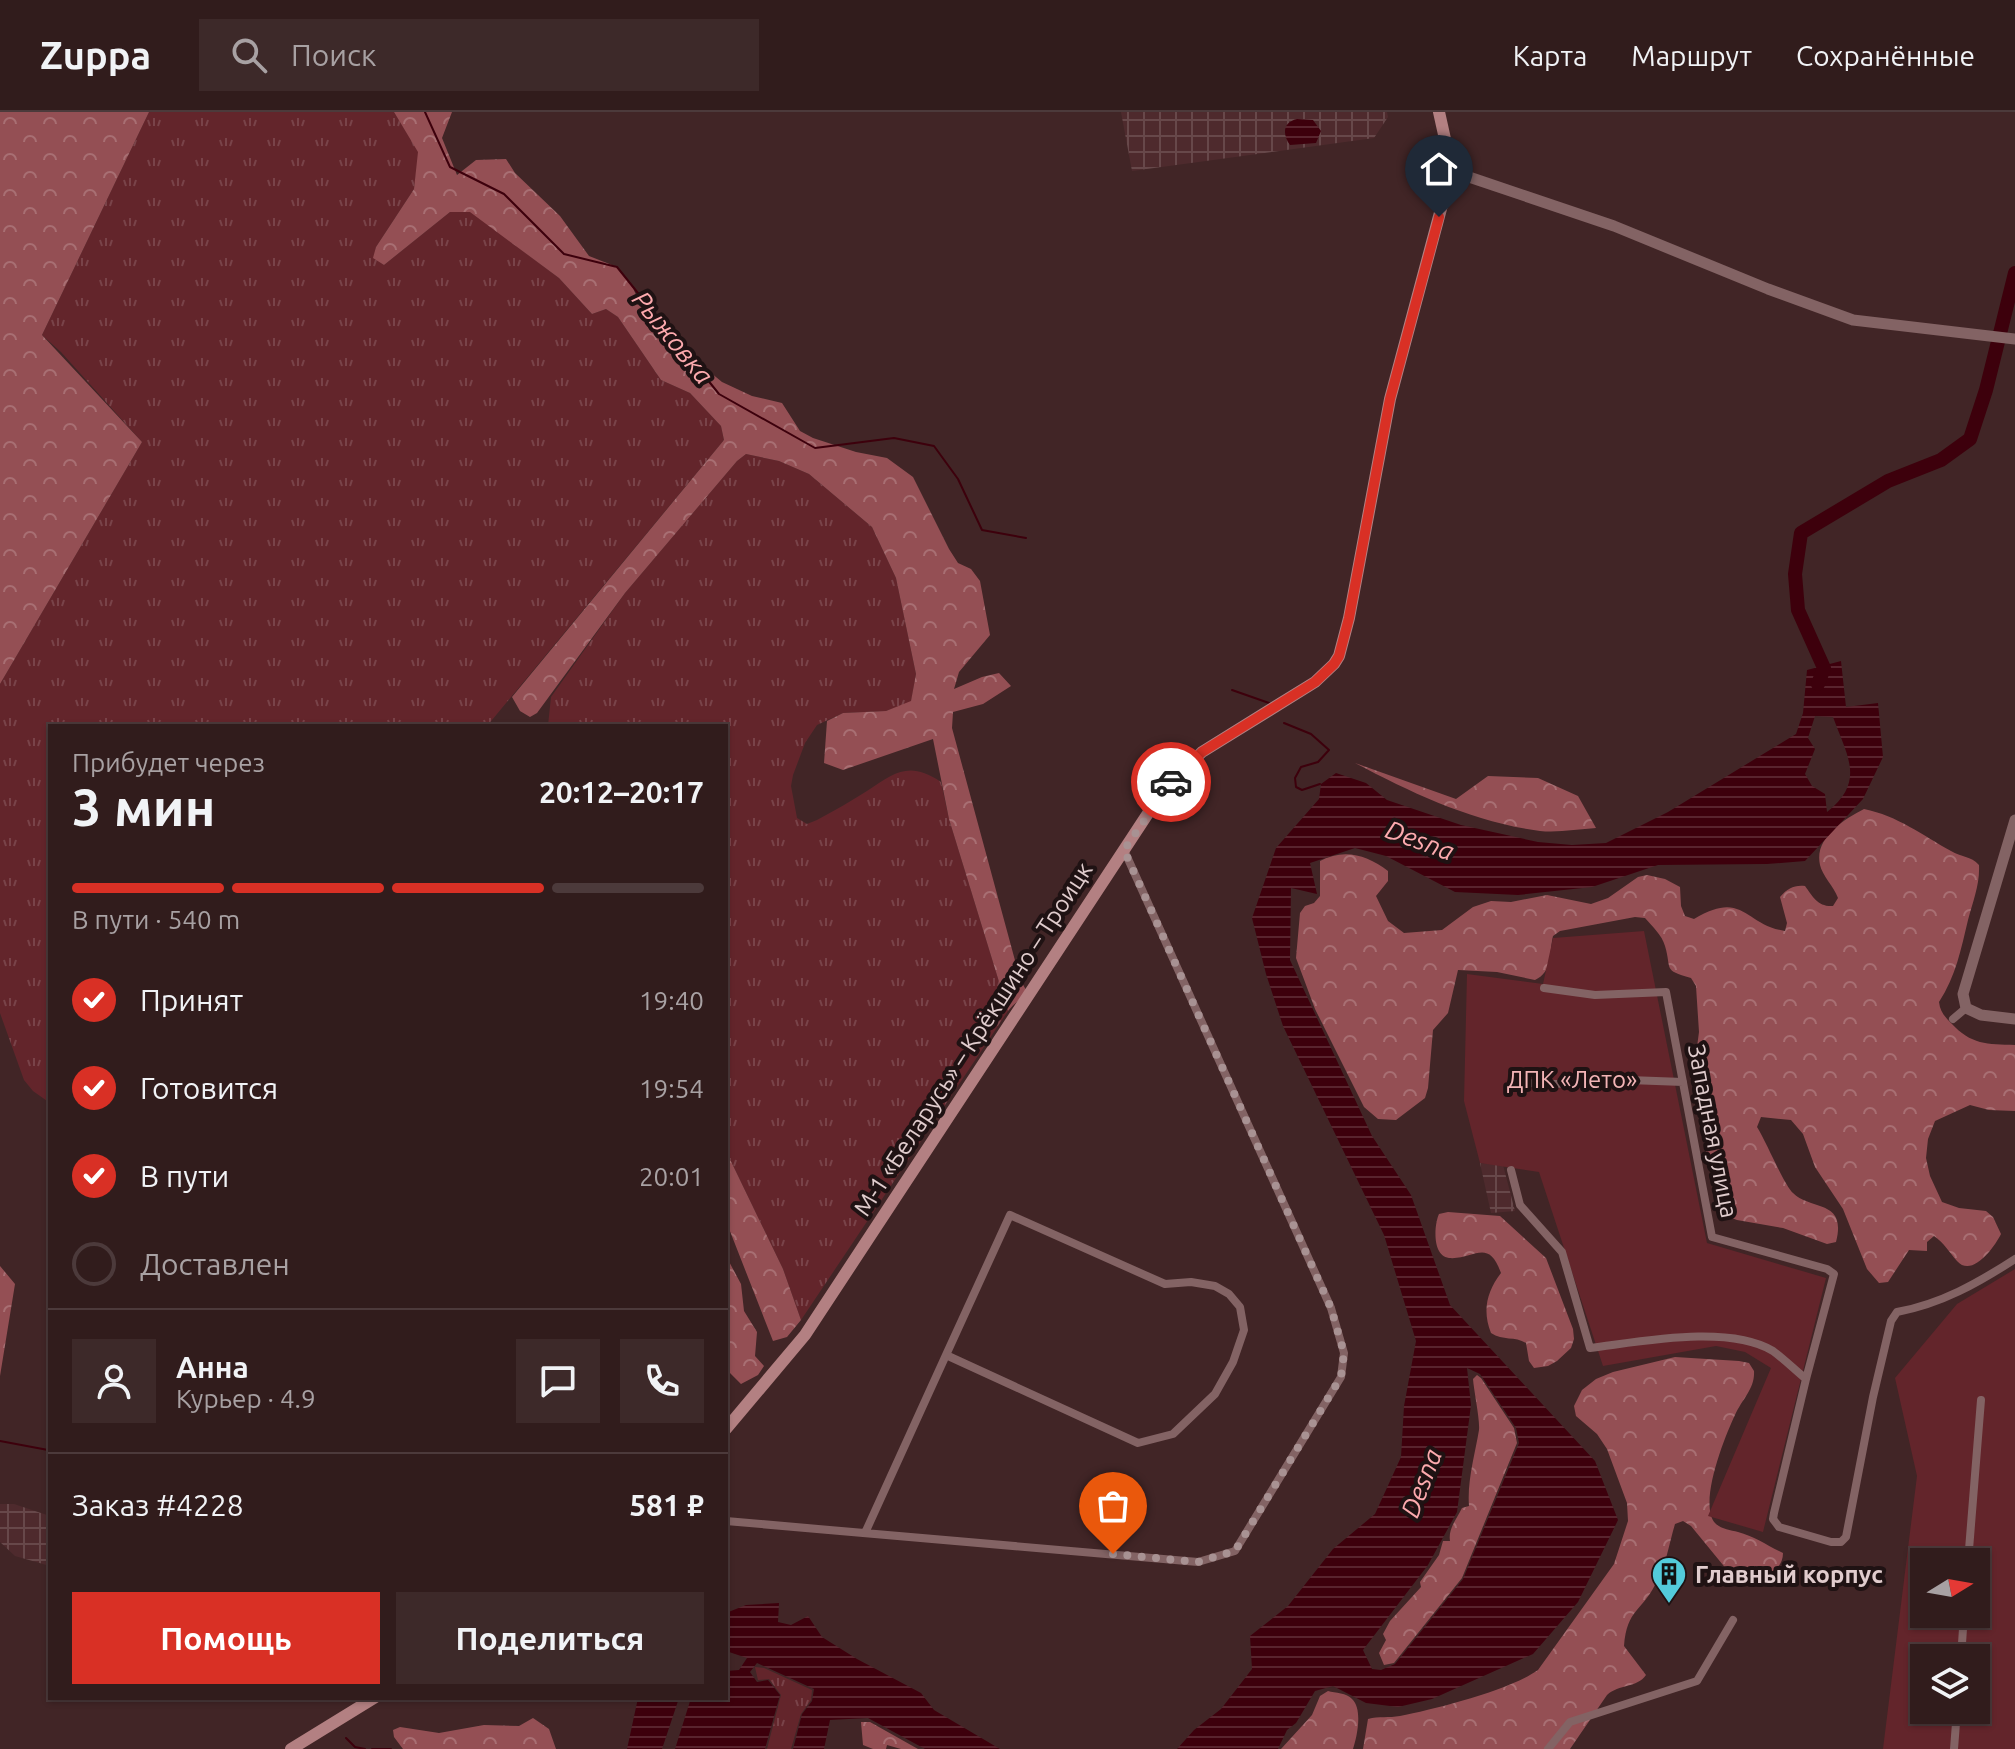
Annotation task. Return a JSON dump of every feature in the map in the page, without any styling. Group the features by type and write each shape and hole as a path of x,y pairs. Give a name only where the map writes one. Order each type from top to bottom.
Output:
{"main road":[{"path":"1439,112 1451,166"},
{"name":"М-1 «Беларусь» – Крёкшино – Троицк","path":"728,1427 805,1335 1166,786 1202,752 1315,682 1339,656 1349,618 1390,399 1451,166"},
{"path":"291,1749 371,1700"}],"street":[{"path":"1451,166 1469,177 1614,226 1853,320 2015,339"},
{"path":"1966,1008 1963,994 2015,820"},
{"path":"728,1521 1198,1562 1235,1551 1341,1377 1344,1353 1331,1308 1124,850"},
{"name":"Западная улица","path":"1544,988 1595,995 1666,992 1712,1237 1827,1269 1834,1274 1806,1379"},
{"path":"1966,1008 1981,1015 2015,1019"},
{"path":"1953,1019 1966,1008"},
{"path":"1524,1083 1557,1084 1602,1079 1683,1082"},
{"path":"1511,1170 1520,1205 1562,1252 1590,1348 1705,1336 1750,1342 1772,1351 1806,1379 1773,1519 1779,1527 1836,1543 1846,1537 1891,1321 1897,1312 1934,1303 1976,1284 2015,1259"},
{"path":"865,1533 946,1355 1010,1215 1165,1284 1191,1282 1215,1286 1229,1294 1240,1307 1244,1330 1233,1362 1215,1394 1173,1434 1138,1443 946,1355"},
{"path":"1969,1548 1981,1400"},
{"path":"1548,1749 1570,1722 1697,1681 1733,1620"},
{"path":"1954,1749 1956,1724"}],"shaded area":[{"path":"1121,112 1387,112 1388,117 1374,138 1132,171"},
{"path":"1480,1163 1503,1165 1515,1211 1491,1213"},
{"path":"0,1504 14,1504 48,1515 48,1565 15,1556 0,1542"}],"green space":[{"path":"0,112 149,112 42,335 142,442 0,684"},
{"path":"149,112 394,112 419,152 414,189 376,247 374,258 384,265 450,212 470,211 559,278 592,314 606,309 618,317 661,380 690,393 721,426 724,440 489,724 48,724 48,1102 24,1080 0,1013 0,684 142,442 42,335"},
{"path":"394,112 452,112 442,138 457,175 476,160 506,159 515,173 560,216 589,256 617,267 633,288 647,320 722,382 752,396 782,403 800,431 813,438 887,458 913,477 958,563 971,569 980,581 990,635 959,672 954,689 999,673 1011,686 983,704 953,712 952,728 1020,979 1026,990 1008,1011 949,819 933,739 843,770 824,763 827,721 843,713 886,711 911,701 916,674 896,578 872,527 809,474 779,461 746,454 737,461 625,593 537,713 530,717 520,711 512,697 724,440 721,426 690,393 661,380 618,317 606,309 592,314 559,278 470,212 450,212 384,265 373,258 376,247 414,189 418,152"},
{"path":"746,454 779,461 809,474 872,527 896,578 916,674 911,702 886,711 843,713 817,725 805,743 793,775 791,786 797,818 807,824 817,820 903,772 920,772 941,782 949,819 1008,1011 801,1320 783,1269 728,1155 728,724 548,724 551,697 625,593"},
{"path":"1355,763 1456,799 1488,776 1538,778 1578,796 1596,828 1547,831 1491,821 1422,796"},
{"path":"1864,809 1899,821 1979,865 1977,886 1957,962 1939,1002 1944,1016 1966,1036 1988,1043 2015,1045 2015,1111 1989,1110 1970,1105 1935,1121 1928,1139 1926,1158 1942,1202 1959,1208 1986,1211 1993,1217 2001,1234 1982,1259 1969,1266 1957,1261 1934,1236 1927,1242 1927,1251 1909,1250 1888,1282 1879,1283 1867,1269 1843,1209 1815,1167 1803,1134 1791,1120 1761,1117 1757,1127 1793,1193 1832,1212 1838,1228 1836,1242 1827,1244 1783,1228 1737,1220 1722,1210 1707,1158 1693,1077 1699,1032 1696,986 1691,978 1670,968 1664,942 1645,918 1635,917 1560,931 1553,936 1548,967 1535,980 1497,972 1458,970 1448,1013 1433,1030 1425,1098 1396,1120 1378,1119 1364,1107 1315,1009 1296,958 1300,913 1320,896 1320,861 1347,854 1364,857 1388,871 1388,881 1376,896 1388,921 1404,933 1442,930 1473,907 1491,901 1511,902 1547,895 1591,904 1608,898 1638,877 1647,875 1680,887 1685,916 1694,919 1724,907 1734,908 1771,928 1785,931 1787,923 1780,897 1791,888 1805,886 1820,903 1833,906 1838,898 1821,869 1821,846 1839,824"},
{"name":"ДПК «Лето»","path":"1644,931 1707,1243 1826,1278 1763,1532 1708,1516 1771,1368 1745,1352 1716,1346 1603,1366 1539,1172 1480,1163 1464,1101 1467,974 1543,984 1553,938"},
{"path":"728,1155 783,1269 801,1320 787,1337 773,1341 728,1226"},
{"path":"1439,1214 1500,1216 1546,1258 1573,1329 1571,1348 1557,1361 1534,1368 1529,1361 1526,1343 1491,1333 1487,1302 1501,1273 1496,1262 1485,1253 1458,1258 1443,1256 1437,1246 1435,1232"},
{"path":"728,1260 741,1284 744,1311 757,1332 755,1356 764,1366 758,1375 741,1384 730,1373"},
{"path":"0,1266 15,1284 0,1376"},
{"path":"2015,1269 2015,1749 1883,1749 1917,1476 1895,1378 1957,1304"},
{"path":"1675,1357 1739,1361 1749,1363 1754,1371 1750,1389 1735,1415 1715,1469 1711,1486 1711,1513 1720,1527 1750,1536 1783,1553 1778,1567 1756,1577 1732,1576 1691,1526 1683,1521 1675,1524 1659,1578 1632,1617 1626,1634 1624,1646 1646,1675 1638,1682 1607,1695 1570,1749 1363,1749 1368,1719 1400,1716 1452,1704 1510,1685 1538,1670 1614,1564 1628,1521 1627,1503 1607,1449 1597,1434 1576,1416 1574,1406 1582,1390 1596,1379"},
{"path":"1477,1375 1514,1428 1517,1443 1462,1578 1394,1663 1384,1665 1379,1653 1386,1640 1383,1634 1390,1621 1421,1587 1420,1582 1439,1555 1443,1541 1450,1541 1452,1528 1462,1508 1469,1506 1470,1477 1479,1430 1473,1379"},
{"path":"755,1667 764,1668 812,1690 811,1700 801,1714 791,1749 767,1749 781,1695 769,1679 758,1680"},
{"path":"1328,1691 1347,1696 1355,1704 1358,1723 1353,1749 1281,1749 1312,1715 1320,1696"},
{"path":"533,1718 549,1729 556,1749 403,1749 393,1730 400,1727 439,1733 484,1725 519,1726"},
{"path":"861,1722 870,1722 918,1749 887,1745 886,1749 873,1749 863,1745"}],"water":[{"path":"1297,119 1313,120 1321,131 1316,143 1290,145 1285,129"},
{"path":"1841,661 1846,707 1878,703 1883,757 1863,799 1805,861 1658,865 1592,887 1518,895 1455,892 1386,856 1355,848 1310,863 1317,894 1291,888 1290,960 1372,1136 1411,1195 1450,1305 1595,1461 1618,1520 1578,1602 1533,1654 1432,1699 1398,1707 1366,1703 1333,1686 1315,1691 1296,1723 1287,1730 1278,1749 1177,1749 1194,1730 1221,1709 1252,1669 1250,1636 1288,1606 1333,1549 1375,1514 1401,1457 1404,1406 1416,1341 1384,1235 1283,1026 1266,974 1252,918 1276,848 1319,799 1321,784 1336,773 1366,783 1387,800 1461,825 1538,842 1572,845 1606,843 1668,812 1796,734 1803,713 1807,670","holes":["1815,716 1833,717 1850,768 1846,790 1827,812 1825,794 1812,786 1805,774 1815,749 1808,738","1467,1368 1480,1374 1516,1428 1519,1443 1463,1579 1395,1664 1381,1670 1372,1669 1363,1650 1428,1565 1457,1512 1471,1405"]},
{"path":"779,1603 778,1622 791,1625 808,1616 822,1637 921,1693 934,1710 1000,1749 925,1749 868,1718 830,1720 824,1749 793,1749 802,1714 812,1701 814,1689 757,1663 750,1672 757,1682 768,1680 780,1695 765,1749 675,1749 690,1700 728,1700 728,1671 739,1670 747,1658 728,1652 728,1612 746,1605"},
{"path":"638,1700 678,1700 662,1749 627,1749"}],"waterway":[{"name":"Рыжовка","path":"425,112 450,167 504,194 564,254 617,267 719,394 815,448 894,438 934,446 958,479 982,530 1026,538"},
{"name":"Desna","path":"1818,684 1824,668 1798,610 1795,574 1801,533 1888,481 1941,460 1970,439 1986,390 2015,273"},
{"name":"Рыжовка","path":"1232,690 1269,703"},
{"name":"Рыжовка","path":"1284,723 1311,734 1329,750 1318,762 1301,767 1295,778 1296,787 1302,790 1320,784"},
{"path":"0,1441 48,1450"},
{"path":"346,1738 355,1747 365,1749"},
{"path":"372,1749 391,1749"}],"way so far":[{"path":"1113,1554 1198,1562 1235,1551 1341,1377 1344,1353 1331,1308 1124,850 1171,782"}],"place":[{"name":"Главный корпус","path":"1669,1605"}],"route":[{"path":"1171,782 1202,752 1315,682 1339,656 1349,618 1390,399 1439,217"}]}
